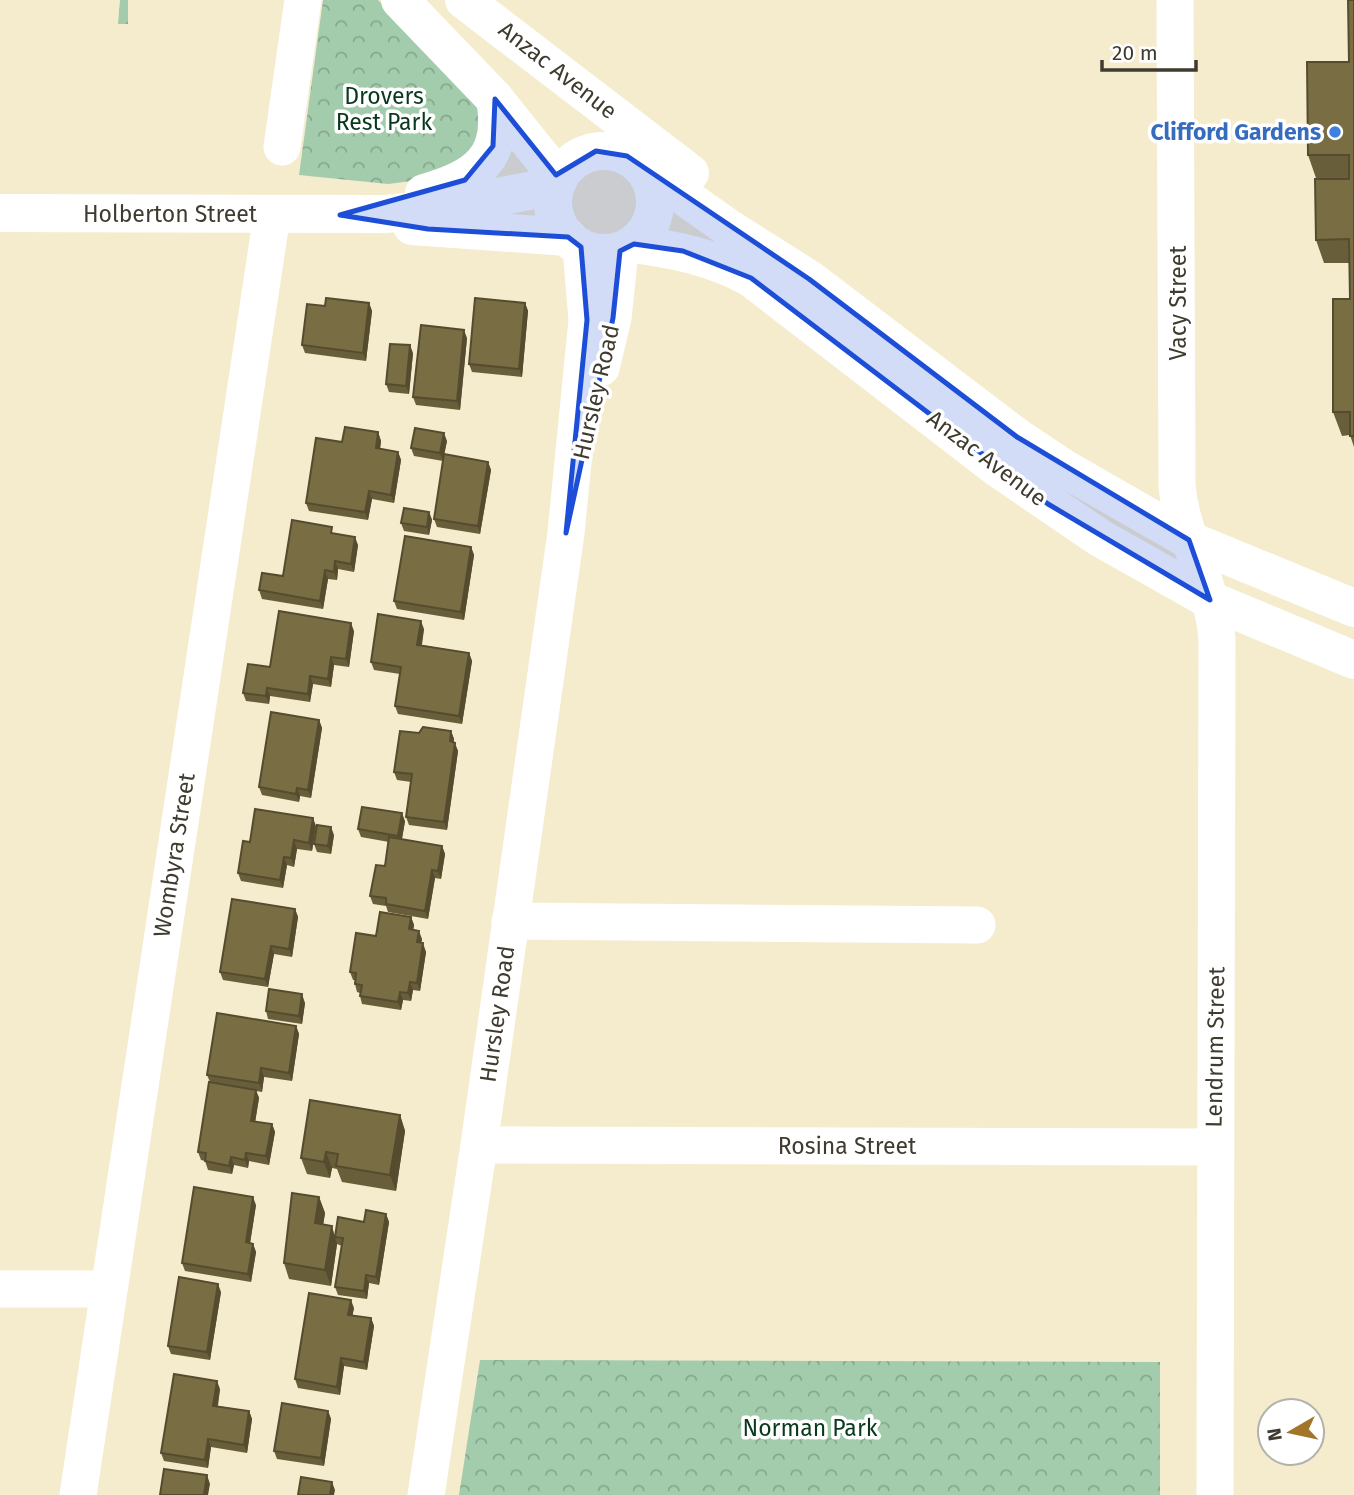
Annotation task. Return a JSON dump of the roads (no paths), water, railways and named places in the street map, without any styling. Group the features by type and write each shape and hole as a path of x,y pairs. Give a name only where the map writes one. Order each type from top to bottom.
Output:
{"main road":[{"path":"400,0 495,99 557,182"},
{"name":"Anzac Avenue","path":"443,0 501,58 634,161 726,227 809,279 1017,437 1095,487 1189,540 1354,608"},
{"name":"Anzac Avenue","path":"464,0 515,36 736,209 809,279"},
{"name":"Holberton Street","path":"340,215 465,180 485,161 493,146 498,131 495,99"},
{"path":"612,151 634,161 654,191 652,220 627,247 607,253 575,242 555,214 557,182 581,156 612,151"},
{"name":"Holberton Street","path":"0,214 340,215 427,210 557,182"},
{"name":"Holberton Street","path":"340,215 428,229 575,242"},
{"name":"Anzac Avenue","path":"627,247 683,251 710,259 751,278 1048,503 1100,538 1210,600 1354,660"}],"street":[{"path":"282,147 303,0"},
{"name":"Vacy Street","path":"1175,0 1177,486 1189,540 1210,600"},
{"name":"Wombyra Street","path":"78,1495 272,215"},
{"name":"Hursley Road","path":"426,1495 566,533 587,320 575,242"},
{"name":"Hursley Road","path":"566,533 627,247"},
{"name":"Lendrum Street","path":"1210,600 1217,640 1219,747 1214,1147 1215,1495"},
{"path":"510,921 977,925"},
{"name":"Rosina Street","path":"479,1145 1214,1147"},
{"path":"0,1289 108,1289"}],"place":[{"name":"Clifford Gardens","path":"1335,132"}],"park label":[{"name":"Drovers Rest Park","path":"384,109"},
{"name":"Norman Park","path":"810,1428"}]}
